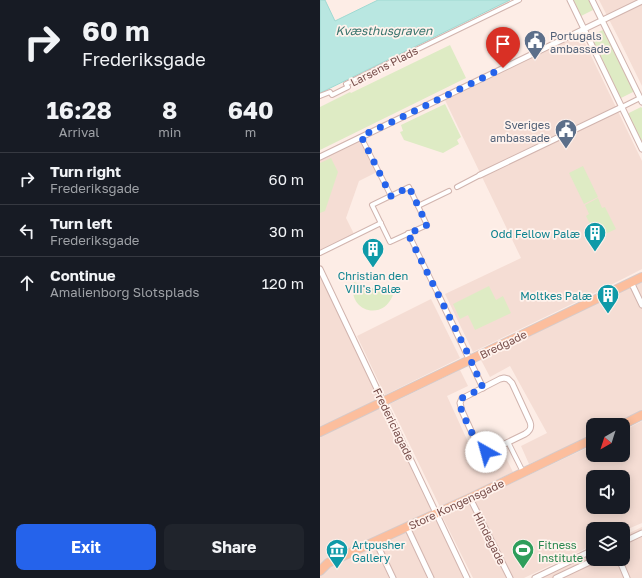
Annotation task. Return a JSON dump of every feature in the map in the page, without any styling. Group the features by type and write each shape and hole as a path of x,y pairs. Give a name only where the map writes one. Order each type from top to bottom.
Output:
{"main road":[{"name":"Bredgade","path":"320,432 642,277"},
{"path":"630,421 642,416"},
{"name":"Store Kongensgade","path":"320,571 328,563 376,542 586,442"}],"street":[{"name":"Larsens Plads","path":"320,96 330,92 332,95 348,87 346,84 519,0"},
{"path":"570,0 642,149"},
{"path":"457,187 622,107 641,100 592,0"},
{"path":"320,157 642,1"},
{"path":"361,136 391,196"},
{"path":"409,187 418,206 427,225 390,242 372,205 409,187"},
{"path":"418,206 449,191"},
{"path":"320,253 381,223"},
{"path":"408,234 483,388"},
{"name":"Fredericiagade","path":"320,269 467,578"},
{"path":"632,282 642,305"},
{"path":"500,379 508,379 512,384 531,424 530,430 525,434 486,452 480,448 461,408 460,402 462,398 483,388 500,379"},
{"path":"508,442 523,472"},
{"name":"Hindegade","path":"470,498 510,578"},
{"path":"407,527 431,578"},
{"path":"630,539 642,533"},
{"path":"376,542 393,578"},
{"path":"535,578 544,576 586,554"},
{"path":"556,578 586,564"},
{"path":"622,566 627,578"},
{"path":"320,571 323,578"}],"shaded area":[{"path":"599,0 642,0 642,86 618,37"},
{"path":"578,35 582,37 642,161 642,269 473,352 445,294 521,258 445,100"},
{"path":"361,137 379,171 359,181 346,218 355,236 320,253 320,157"},
{"path":"320,269 467,578 320,578"},
{"path":"642,281 642,412 629,418 586,418 586,438 529,464 521,446 547,433 510,366 490,377 481,360"},
{"path":"431,299 460,358 385,395 357,336"},
{"path":"460,370 468,386 447,396 479,466 504,454 513,472 440,507 390,404"},
{"path":"642,421 642,523 630,528 630,522 586,522 586,548 524,578 473,578 442,516 586,448 586,462 630,462 630,427"},
{"path":"642,527 642,578 535,578 586,553 586,566 630,566 630,533"}],"green space":[{"path":"573,0 591,0 595,9 581,16"},
{"path":"605,29 634,89 633,92 621,98 619,97 590,36"},
{"path":"450,45 466,78 320,150 320,107"},
{"path":"445,104 461,137 457,140 459,144 443,153 404,140 400,132 403,131 401,125"},
{"path":"641,107 642,108 642,144 628,115"},
{"path":"331,158 338,172 325,211 320,213 320,163"},
{"path":"583,166 598,197 584,204 569,173"},
{"path":"598,198 602,208 605,207 616,229 597,238 586,216 589,214 585,205"},
{"path":"354,282 393,295 388,304 381,309 374,311 366,310 355,300 353,292"},
{"path":"489,286 496,300 503,296 511,313 475,330 468,315 460,319 453,304"}],"water":[{"name":"Kvæsthusgraven","path":"320,0 325,0 335,21 378,0 510,0 320,93"}],"place":[{"name":"Portugals ambassade","path":"535,60"},
{"name":"Sveriges ambassade","path":"566,150"},
{"name":"Odd Fellow Palæ","path":"595,252"},
{"name":"Christian den VIII's Palæ","path":"373,268"},
{"name":"Moltkes Palæ","path":"608,314"},
{"name":"Artpusher Gallery","path":"337,570"},
{"name":"Fitness Institute","path":"523,570"}],"route":[{"path":"486,452 478,446 460,404 462,398 483,388 467,352 408,234 427,225 409,187 391,196 361,136 503,68"}]}
